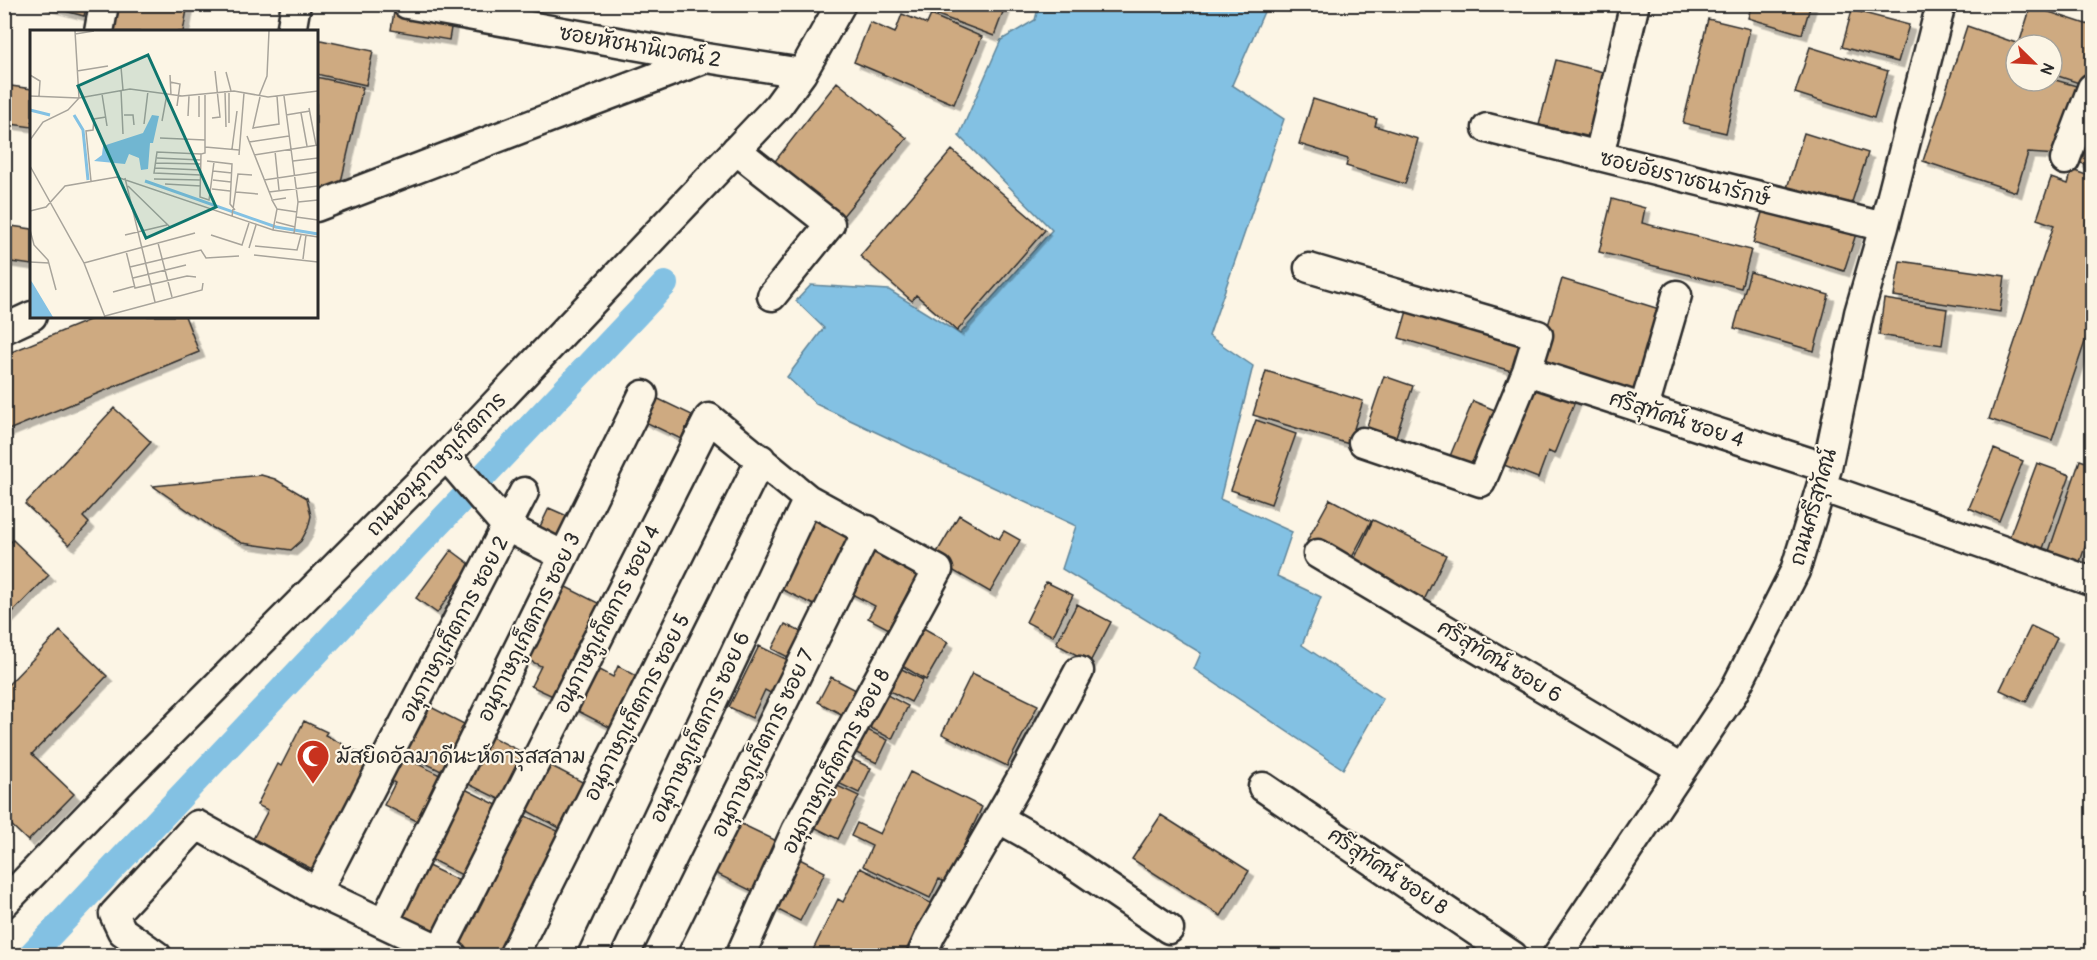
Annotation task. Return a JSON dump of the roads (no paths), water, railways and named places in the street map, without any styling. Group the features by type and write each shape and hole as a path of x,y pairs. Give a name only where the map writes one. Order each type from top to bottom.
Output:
{"street":[{"path":"99,30 104,4"},
{"path":"291,30 296,4"},
{"name":"ซอยหัชนานิเวศน์ 2","path":"407,4 802,73"},
{"name":"ถนนอนุภาษภูเก็ตการ","path":"4,903 123,780 446,456 778,106 802,73 841,4"},
{"path":"1599,156 1634,7 1631,4"},
{"name":"ถนนศรีสุทัศน์","path":"1557,956 1733,693 1795,571 1824,478 1859,313 1884,227 1941,4"},
{"path":"318,206 706,58"},
{"path":"2065,160 2092,88"},
{"name":"ซอยอัยราชธนารักษ์","path":"1487,128 1884,227"},
{"path":"736,150 830,224 772,296"},
{"path":"1309,268 1538,335 1527,371 1481,482 1363,442"},
{"path":"1644,408 1677,295"},
{"path":"4,329 30,317"},
{"name":"ศรีสุทัศน์ ซอย 4","path":"1527,371 1644,408 2090,581"},
{"name":"อนุภาษภูเก็ตการ ซอย 3","path":"384,922 643,395"},
{"name":"อนุภาษภูเก็ตการ ซอย 4","path":"447,952 709,418 761,459"},
{"path":"446,456 507,527 564,556"},
{"path":"761,459 808,499 868,530"},
{"name":"อนุภาษภูเก็ตการ ซอย 5","path":"513,956 761,459"},
{"name":"อนุภาษภูเก็ตการ ซอย 2","path":"317,892 524,492"},
{"name":"อนุภาษภูเก็ตการ ซอย 6","path":"592,956 808,499"},
{"name":"อนุภาษภูเก็ตการ ซอย 8","path":"740,956 796,831 938,570 868,530"},
{"name":"อนุภาษภูเก็ตการ ซอย 7","path":"658,956 868,530"},
{"name":"ศรีสุทัศน์ ซอย 6","path":"1318,554 1681,769"},
{"path":"921,956 931,934 1079,671"},
{"name":"ศรีสุทัศน์ ซอย 8","path":"1263,787 1514,956"},
{"path":"998,818 1044,844 1169,929"},
{"path":"157,956 122,931 114,914 196,825 317,892 447,952"}],"water":[{"path":"1039,5 1267,5 1232,85 1284,119 1209,336 1253,366 1220,499 1292,532 1277,576 1321,597 1302,645 1383,699 1343,769 1194,669 1201,653 1062,569 1076,526 816,404 787,377 824,328 796,301 811,285 889,290 960,334 1052,230 959,136 1001,40 1035,20"}],"waterway":[{"path":"30,956 665,284"}],"place":[{"name":"มัสยิดอัลมาดีนะห์ดารุสสลาม","path":"313,785"}]}
